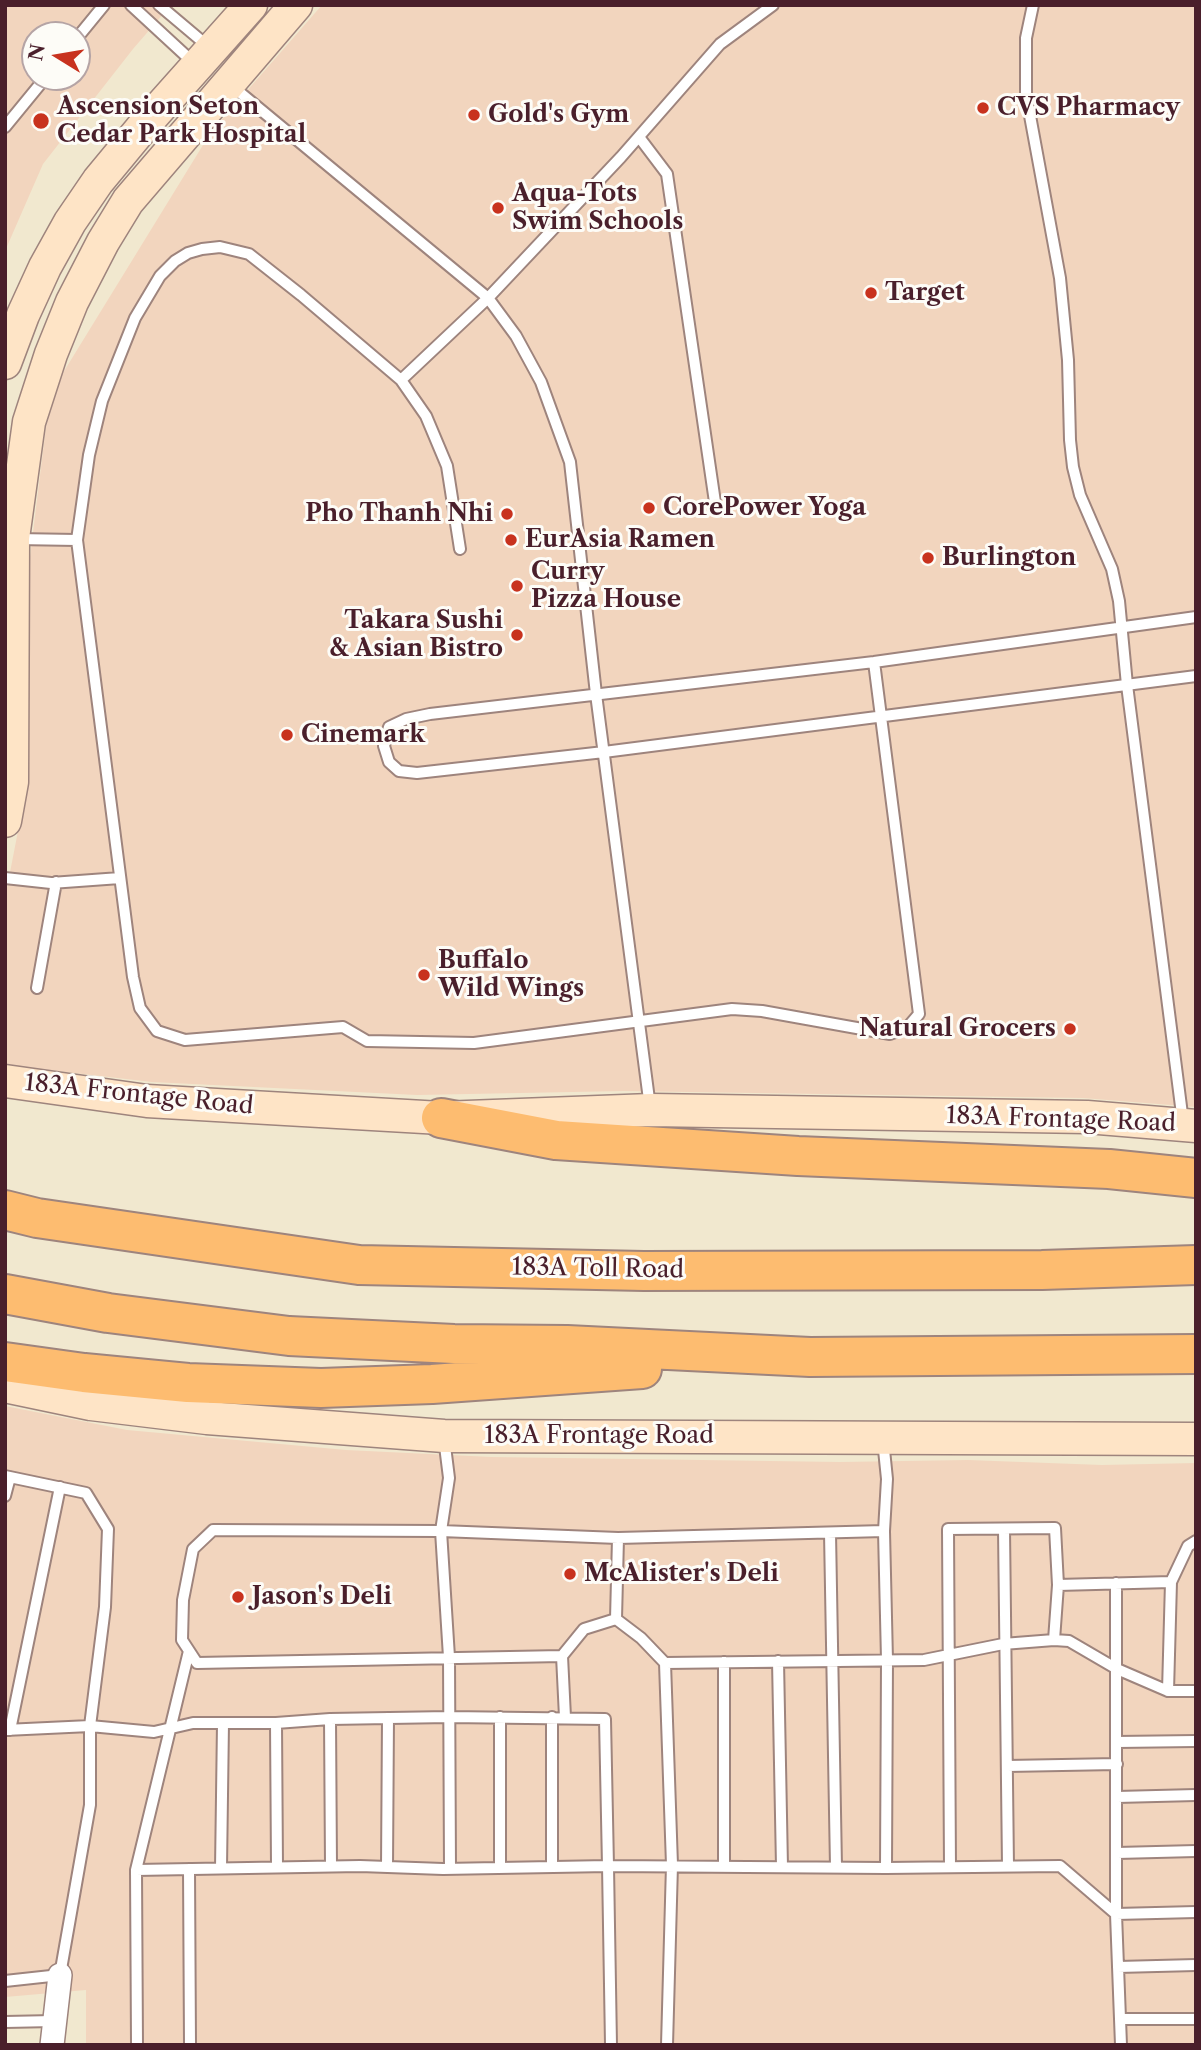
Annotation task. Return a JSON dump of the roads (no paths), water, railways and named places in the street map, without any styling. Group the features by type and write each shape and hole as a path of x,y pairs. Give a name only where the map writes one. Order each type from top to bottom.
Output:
{"highway":[{"path":"441,1118 556,1140 798,1156 1108,1169 1196,1178"},
{"name":"183A Toll Road","path":"5,1210 37,1218 359,1265 644,1271 1042,1270 1196,1265"},
{"path":"5,1294 108,1313 289,1336 454,1344 580,1345 810,1357 1196,1354"},
{"path":"5,1362 187,1383 321,1388 432,1384 810,1357"}],"main road":[{"path":"5,363 45,267 70,222 98,181 251,5"},
{"path":"5,821 12,782 9,538 29,422 51,354 72,302 128,201 296,5"},
{"path":"205,58 229,83"},
{"name":"183A Frontage Road","path":"5,1081 147,1101 441,1118 651,1110 1087,1117 1190,1125"},
{"name":"183A Frontage Road","path":"5,1386 91,1404 207,1418 444,1436 1196,1439"}],"street":[{"path":"52,2045 60,1975"}],"lane":[{"path":"91,21 104,5"},
{"path":"131,5 205,58"},
{"path":"159,5 205,58"},
{"path":"401,380 488,298 639,137 720,44 773,5"},
{"path":"1032,5 1026,38 1026,94 1060,278 1068,360 1069,440 1080,495 1112,569 1119,601 1127,685 1190,1125"},
{"path":"229,83 488,298 516,336 541,382 570,462 596,694 651,1110"},
{"path":"5,127 35,91"},
{"path":"639,137 667,174 716,509"},
{"path":"460,549 447,466 426,416 401,380 249,254 220,247 188,253 160,275 135,318 102,401 94,431 76,540 133,976 140,1008 157,1031 185,1040 343,1027 368,1041 474,1044 732,1009 762,1011 890,1034 907,1028 919,1014 874,662"},
{"path":"9,538 76,540"},
{"path":"1196,617 874,662 429,714 406,719 389,727 384,746 389,762 399,771 417,773 604,752 1196,676"},
{"path":"5,878 56,882 120,878"},
{"path":"37,988 56,882"},
{"path":"444,1436 449,1479 441,1531 449,1657 450,1869"},
{"path":"883,1439 887,1479 884,1531 887,1660 886,1868"},
{"path":"5,1496 7,1476 86,1493 108,1529 105,1607 90,1727 90,1805 60,1975 5,1980"},
{"path":"60,1487 8,1730 90,1727 154,1732 193,1723 276,1723 330,1719 605,1719 611,2045"},
{"path":"950,1867 948,1529 1055,1528 1058,1585 1054,1640"},
{"path":"1004,1529 1008,1866"},
{"path":"562,1656 197,1663 182,1640 183,1600 193,1549 213,1530 441,1531 618,1538 884,1531"},
{"path":"830,1532 836,1867"},
{"path":"616,1619 618,1538"},
{"path":"1168,1691 1171,1581 1188,1546 1196,1541"},
{"path":"1058,1585 1171,1581"},
{"path":"1116,1584 1116,1914 1121,2045"},
{"path":"565,1717 562,1656 584,1629 616,1619"},
{"path":"616,1619 641,1638 665,1663 671,1865 667,2045"},
{"path":"665,1663 924,1660 1007,1644 1054,1640 1069,1641 1117,1670 1168,1691 1196,1691"},
{"path":"137,2045 136,1870 189,1651"},
{"path":"778,1661 782,1867"},
{"path":"724,1662 724,1866"},
{"path":"500,1717 500,1868"},
{"path":"552,1717 552,1867"},
{"path":"387,1867 388,1718"},
{"path":"330,1719 331,1866"},
{"path":"220,1868 223,1723"},
{"path":"276,1723 277,1867"},
{"path":"1117,1742 1196,1741"},
{"path":"1007,1766 1117,1764"},
{"path":"1116,1797 1196,1795"},
{"path":"1117,1853 1196,1852"},
{"path":"136,1870 331,1866 450,1869 671,1865 886,1868 1060,1866 1116,1914 1196,1912"},
{"path":"189,1869 190,2045"},
{"path":"1118,1967 1196,1965"},
{"path":"1120,2019 1196,2019"},
{"path":"5,2022 54,2021"}],"place":[{"name":"CVS Pharmacy","path":"983,108"},
{"name":"Gold's Gym","path":"474,115"},
{"name":"Ascension Seton Cedar Park Hospital","path":"41,121"},
{"name":"Aqua-Tots Swim Schools","path":"498,208"},
{"name":"Target","path":"871,293"},
{"name":"CorePower Yoga","path":"649,508"},
{"name":"Pho Thanh Nhi","path":"507,514"},
{"name":"EurAsia Ramen","path":"511,540"},
{"name":"Burlington","path":"928,558"},
{"name":"Curry Pizza House","path":"517,586"},
{"name":"Takara Sushi & Asian Bistro","path":"517,635"},
{"name":"Cinemark","path":"287,735"},
{"name":"Buffalo Wild Wings","path":"424,975"},
{"name":"Natural Grocers","path":"1070,1029"},
{"name":"McAlister's Deli","path":"570,1574"},
{"name":"Jason's Deli","path":"238,1597"}]}
